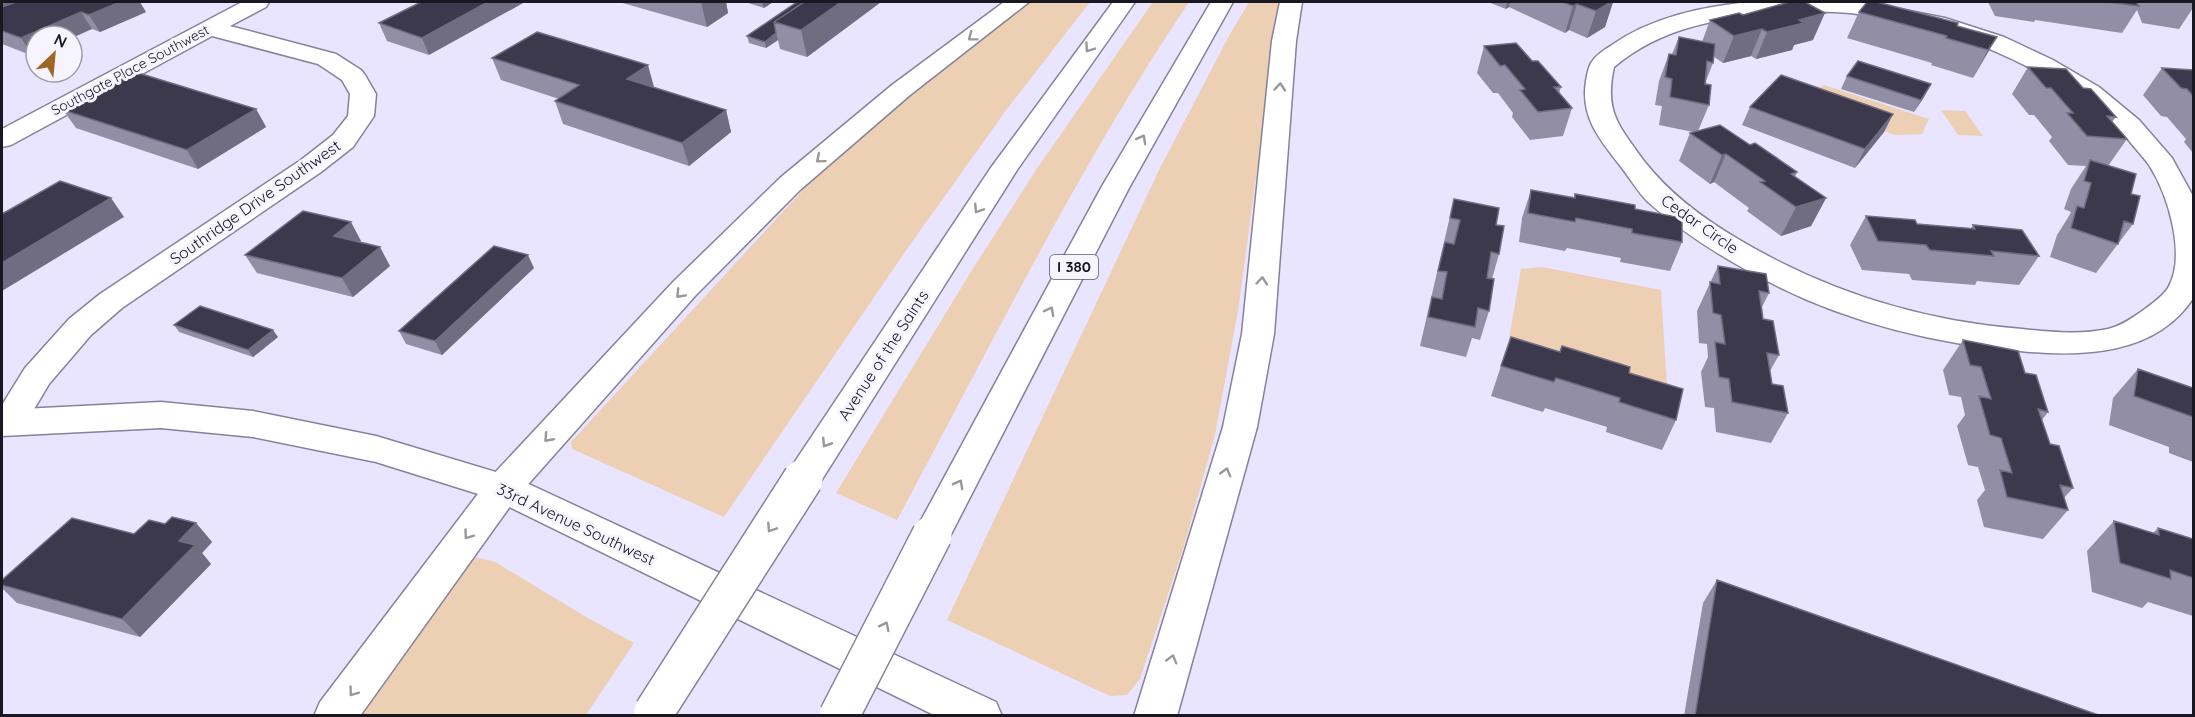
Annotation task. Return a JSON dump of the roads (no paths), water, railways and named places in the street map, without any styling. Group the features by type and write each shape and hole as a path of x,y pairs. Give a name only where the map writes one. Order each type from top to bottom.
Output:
{"main road":[{"name":"Southgate Place Southwest","path":"2,139 258,2"},
{"path":"335,716 503,488 684,289 790,184 901,90 1018,2"},
{"name":"Avenue of the Saints","path":"653,714 1004,169 1124,2"},
{"name":"I 380","path":"839,716 1115,188 1222,2"},
{"path":"1155,716 1240,427 1258,334 1284,41 1291,2"},
{"name":"Cedar Circle","path":"1789,4 1849,6 1947,27 2034,59 2101,99 2144,139 2184,187 2191,219 2190,254 2183,291 2152,321 2120,337 2078,344 2010,340 1933,328 1846,303 1781,275 1717,239 1655,193 1607,133 1595,98 1602,64 1630,41 1665,26 1737,9 1789,4"},
{"name":"Southridge Drive Southwest","path":"5,423 37,376 80,327 111,301 315,163 343,141 361,116 363,94 352,75 327,59 208,28"},
{"name":"33rd Avenue Southwest","path":"5,423 161,415 253,424 376,449 503,488 981,716"}]}
